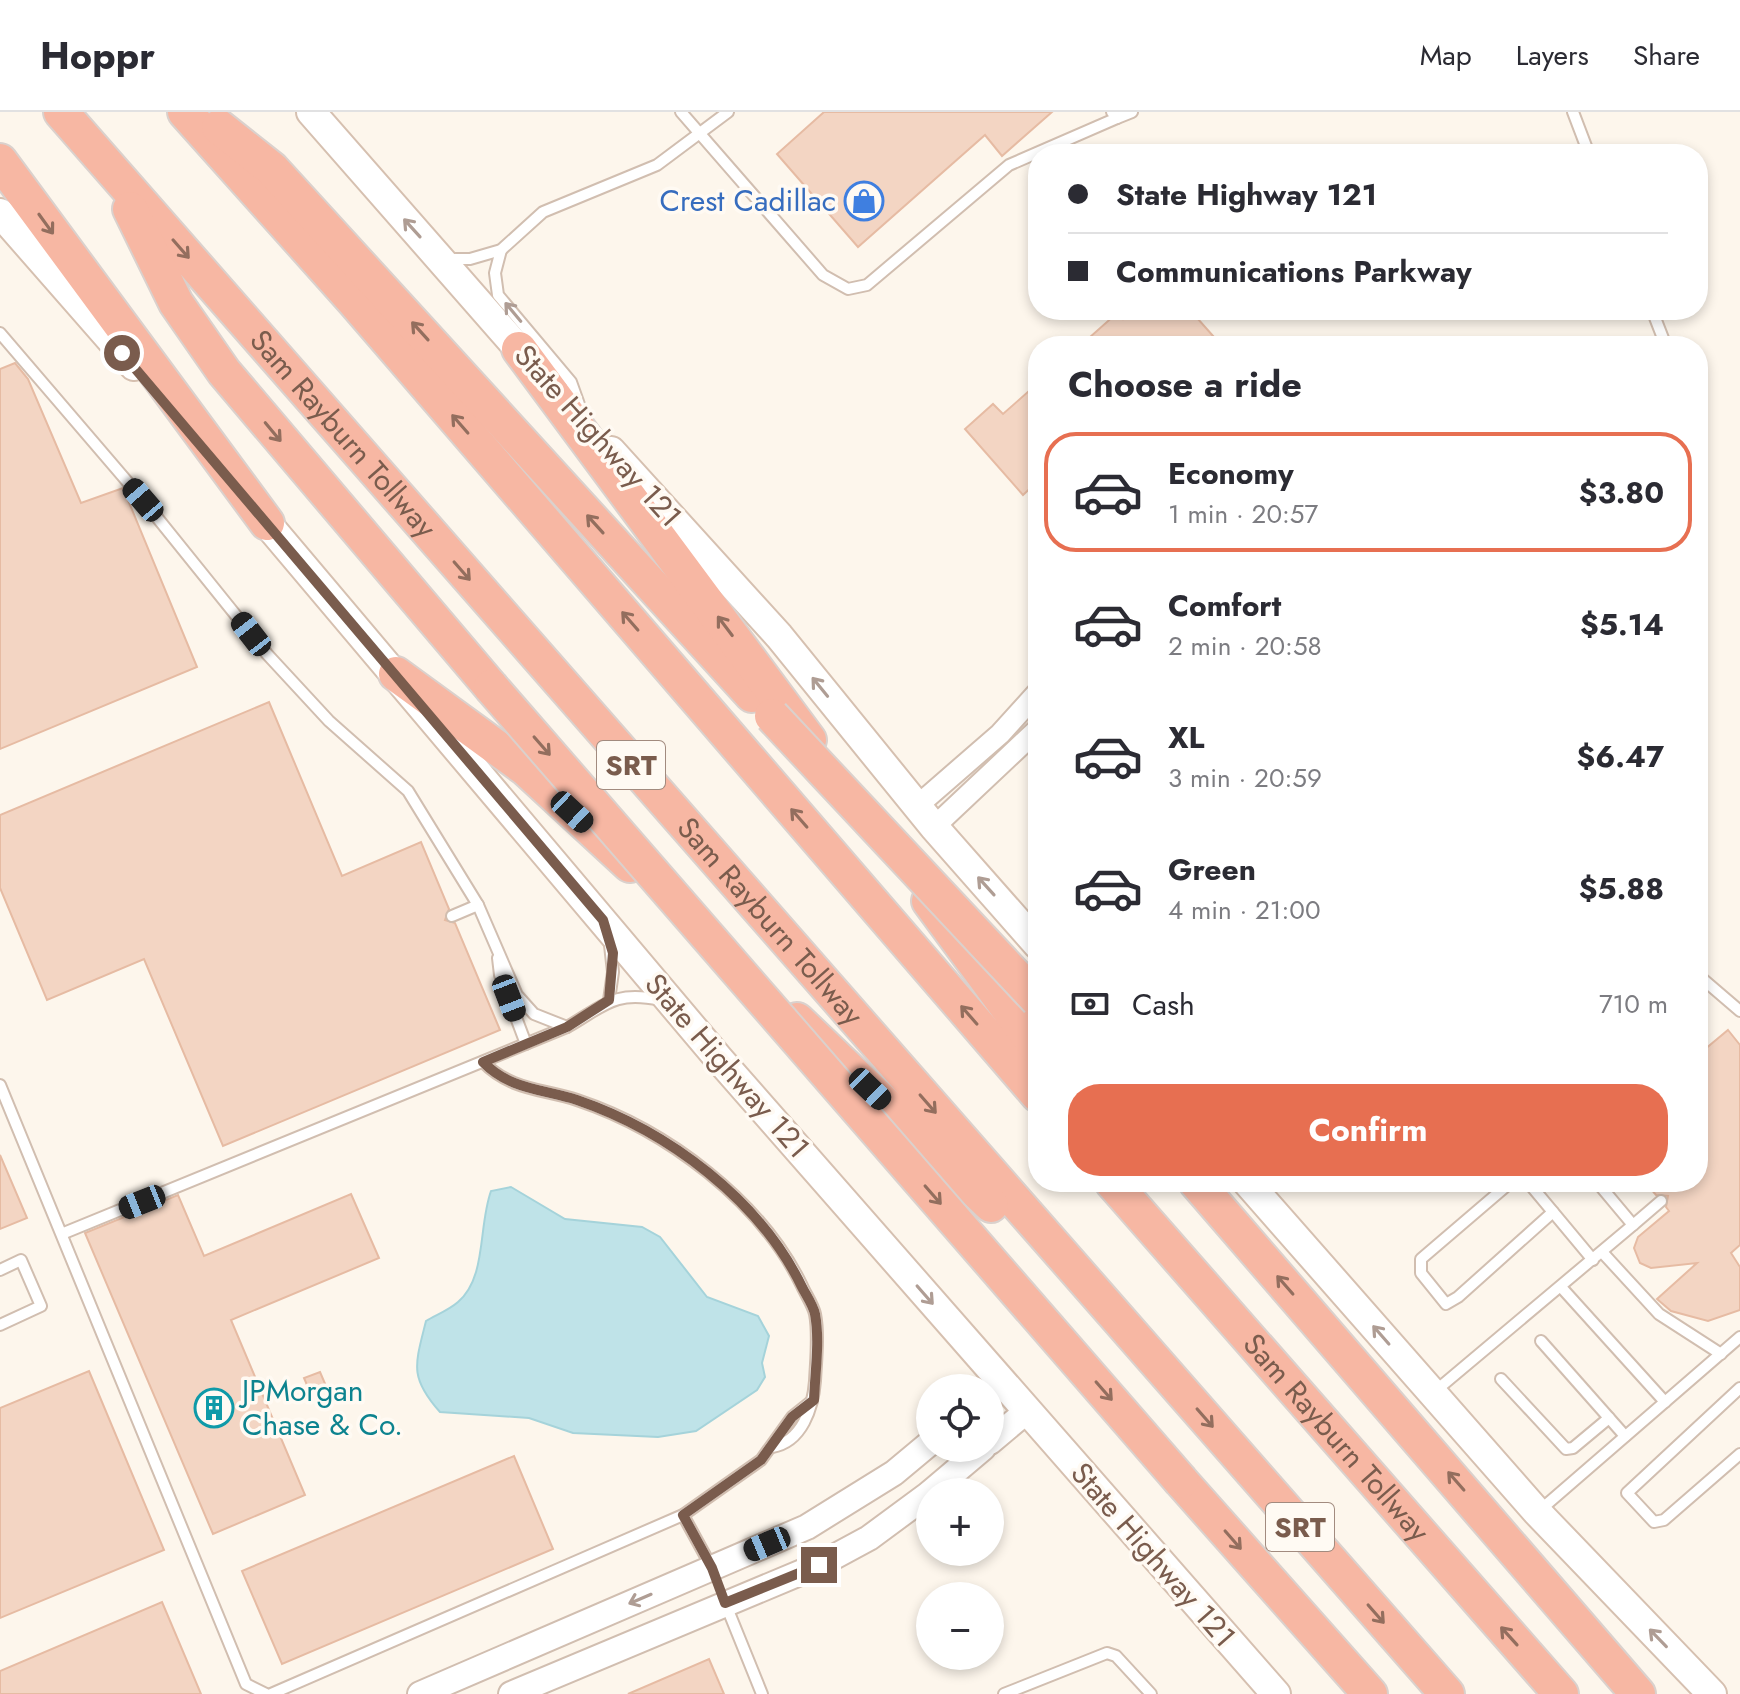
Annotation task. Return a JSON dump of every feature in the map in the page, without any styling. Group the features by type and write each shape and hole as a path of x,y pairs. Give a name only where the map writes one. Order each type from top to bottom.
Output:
{"highway":[{"name":"Sam Rayburn Tollway","path":"61,112 1447,1694"},
{"path":"185,112 354,301 1028,1083"},
{"path":"200,112 272,169 667,602 1028,989"},
{"path":"0,161 267,523"},
{"path":"111,169 176,303 224,372 491,687 1370,1694"},
{"path":"519,349 1028,1036"},
{"path":"396,674 526,769 805,1027 1153,1360"},
{"name":"Sam Rayburn Tollway","path":"1121,1192 1561,1694"},
{"path":"1143,1192 1275,1371"},
{"path":"1205,1192 1638,1694"},
{"path":"1320,1639 1361,1694"}],"main road":[{"name":"State Highway 121","path":"311,112 519,349 779,636 925,817 1028,934"},
{"name":"State Highway 121","path":"0,213 396,674 984,1374"},
{"path":"1256,1192 1537,1512 1712,1694"},
{"name":"State Highway 121","path":"1004,1394 1027,1411 1276,1694"}],"street":[{"path":"925,817 1028,703"},
{"path":"925,817 1028,737"},
{"path":"1004,1430 1027,1411"},
{"path":"420,1694 807,1527 851,1502 916,1453"},
{"path":"947,1478 966,1462"},
{"path":"511,1694 819,1565 869,1538 916,1503"},
{"path":"712,1568 725,1603"}],"lane":[{"path":"681,112 823,275 848,289 867,285 1009,165 1028,156"},
{"path":"438,258 458,260 501,250 543,212 657,165 728,112"},
{"path":"1053,144 1114,115 1132,112"},
{"path":"1573,112 1585,144"},
{"path":"501,250 495,273 498,295 571,382 585,422"},
{"path":"0,333 143,500 267,654 329,721 408,791 478,905 517,995 534,1014 567,1027"},
{"path":"452,916 478,905"},
{"path":"603,920 613,953 609,1000"},
{"path":"497,948 500,975 526,1044"},
{"path":"1708,984 1740,1011"},
{"path":"64,1233 567,1027 609,1000 626,995 671,1002"},
{"path":"0,1085 64,1233 243,1689 268,1694 683,1515 761,1460 792,1417 814,1400 815,1313 789,1260 738,1197 671,1146 577,1100 531,1091 496,1076 483,1062"},
{"path":"1499,1192 1421,1259 1421,1273 1446,1304 1458,1297 1553,1212"},
{"path":"1536,1192 1553,1212 1659,1314 1721,1354"},
{"path":"1605,1192 1633,1225"},
{"path":"1432,1394 1661,1201"},
{"path":"0,1270 21,1260 41,1306 0,1325"},
{"path":"1561,1287 1665,1402"},
{"path":"1541,1341 1625,1436"},
{"path":"1537,1512 1721,1354 1738,1344"},
{"path":"1501,1379 1566,1449 1573,1448 1609,1418"},
{"path":"1740,1388 1627,1493 1654,1522 1664,1520 1740,1454"},
{"path":"683,1515 712,1568"},
{"path":"725,1603 762,1694"},
{"path":"1004,1694 1107,1653 1116,1656 1151,1694"}],"water":[{"path":"511,1187 565,1219 642,1227 660,1237 707,1297 758,1316 769,1336 762,1363 765,1377 757,1390 696,1431 658,1437 573,1433 529,1418 440,1412 423,1389 417,1370 426,1321 454,1305 467,1292 478,1265 491,1191"}],"building":[{"name":"Crest Cadillac","path":"824,112 1052,112 1002,156 985,135 858,247 777,154"},
{"path":"1109,320 1199,320 1213,336 1091,336"},
{"path":"15,363 28,379 81,503 123,488 197,667 0,749 0,369"},
{"path":"1028,392 1028,490 1023,495 965,429 993,404 1003,414"},
{"path":"269,702 342,876 421,842 449,909 445,920 455,923 500,1030 223,1146 144,959 47,1000 0,888 0,815"},
{"path":"1728,1030 1740,1045 1740,1245 1731,1253 1740,1267 1740,1310 1708,1321 1671,1311 1657,1299 1697,1263 1651,1268 1640,1263 1634,1248 1638,1237 1669,1211 1666,1207 1668,1196 1653,1192 1708,1192 1708,1047"},
{"path":"0,1155 27,1218 0,1229"},
{"name":"JPMorgan Chase & Co.","path":"351,1194 379,1258 231,1320 305,1495 213,1534 85,1233 178,1195 204,1256"},
{"path":"89,1371 164,1550 0,1618 0,1408"},
{"path":"320,1372 326,1386 310,1392 304,1378"},
{"name":"JPMorgan Chase & Co.","path":"514,1456 553,1549 282,1664 242,1571"},
{"path":"162,1602 201,1694 0,1694 0,1671"},
{"path":"709,1659 724,1694 628,1694"}],"place":[{"name":"Crest Cadillac","path":"864,201"},
{"name":"JPMorgan Chase & Co.","path":"214,1408"}],"route":[{"path":"122,353 603,920 613,953 609,1000 567,1027 483,1062 496,1076 531,1091 577,1100 671,1146 738,1197 789,1260 815,1313 814,1400 792,1417 761,1460 683,1515 712,1568 725,1603 819,1565"}]}
